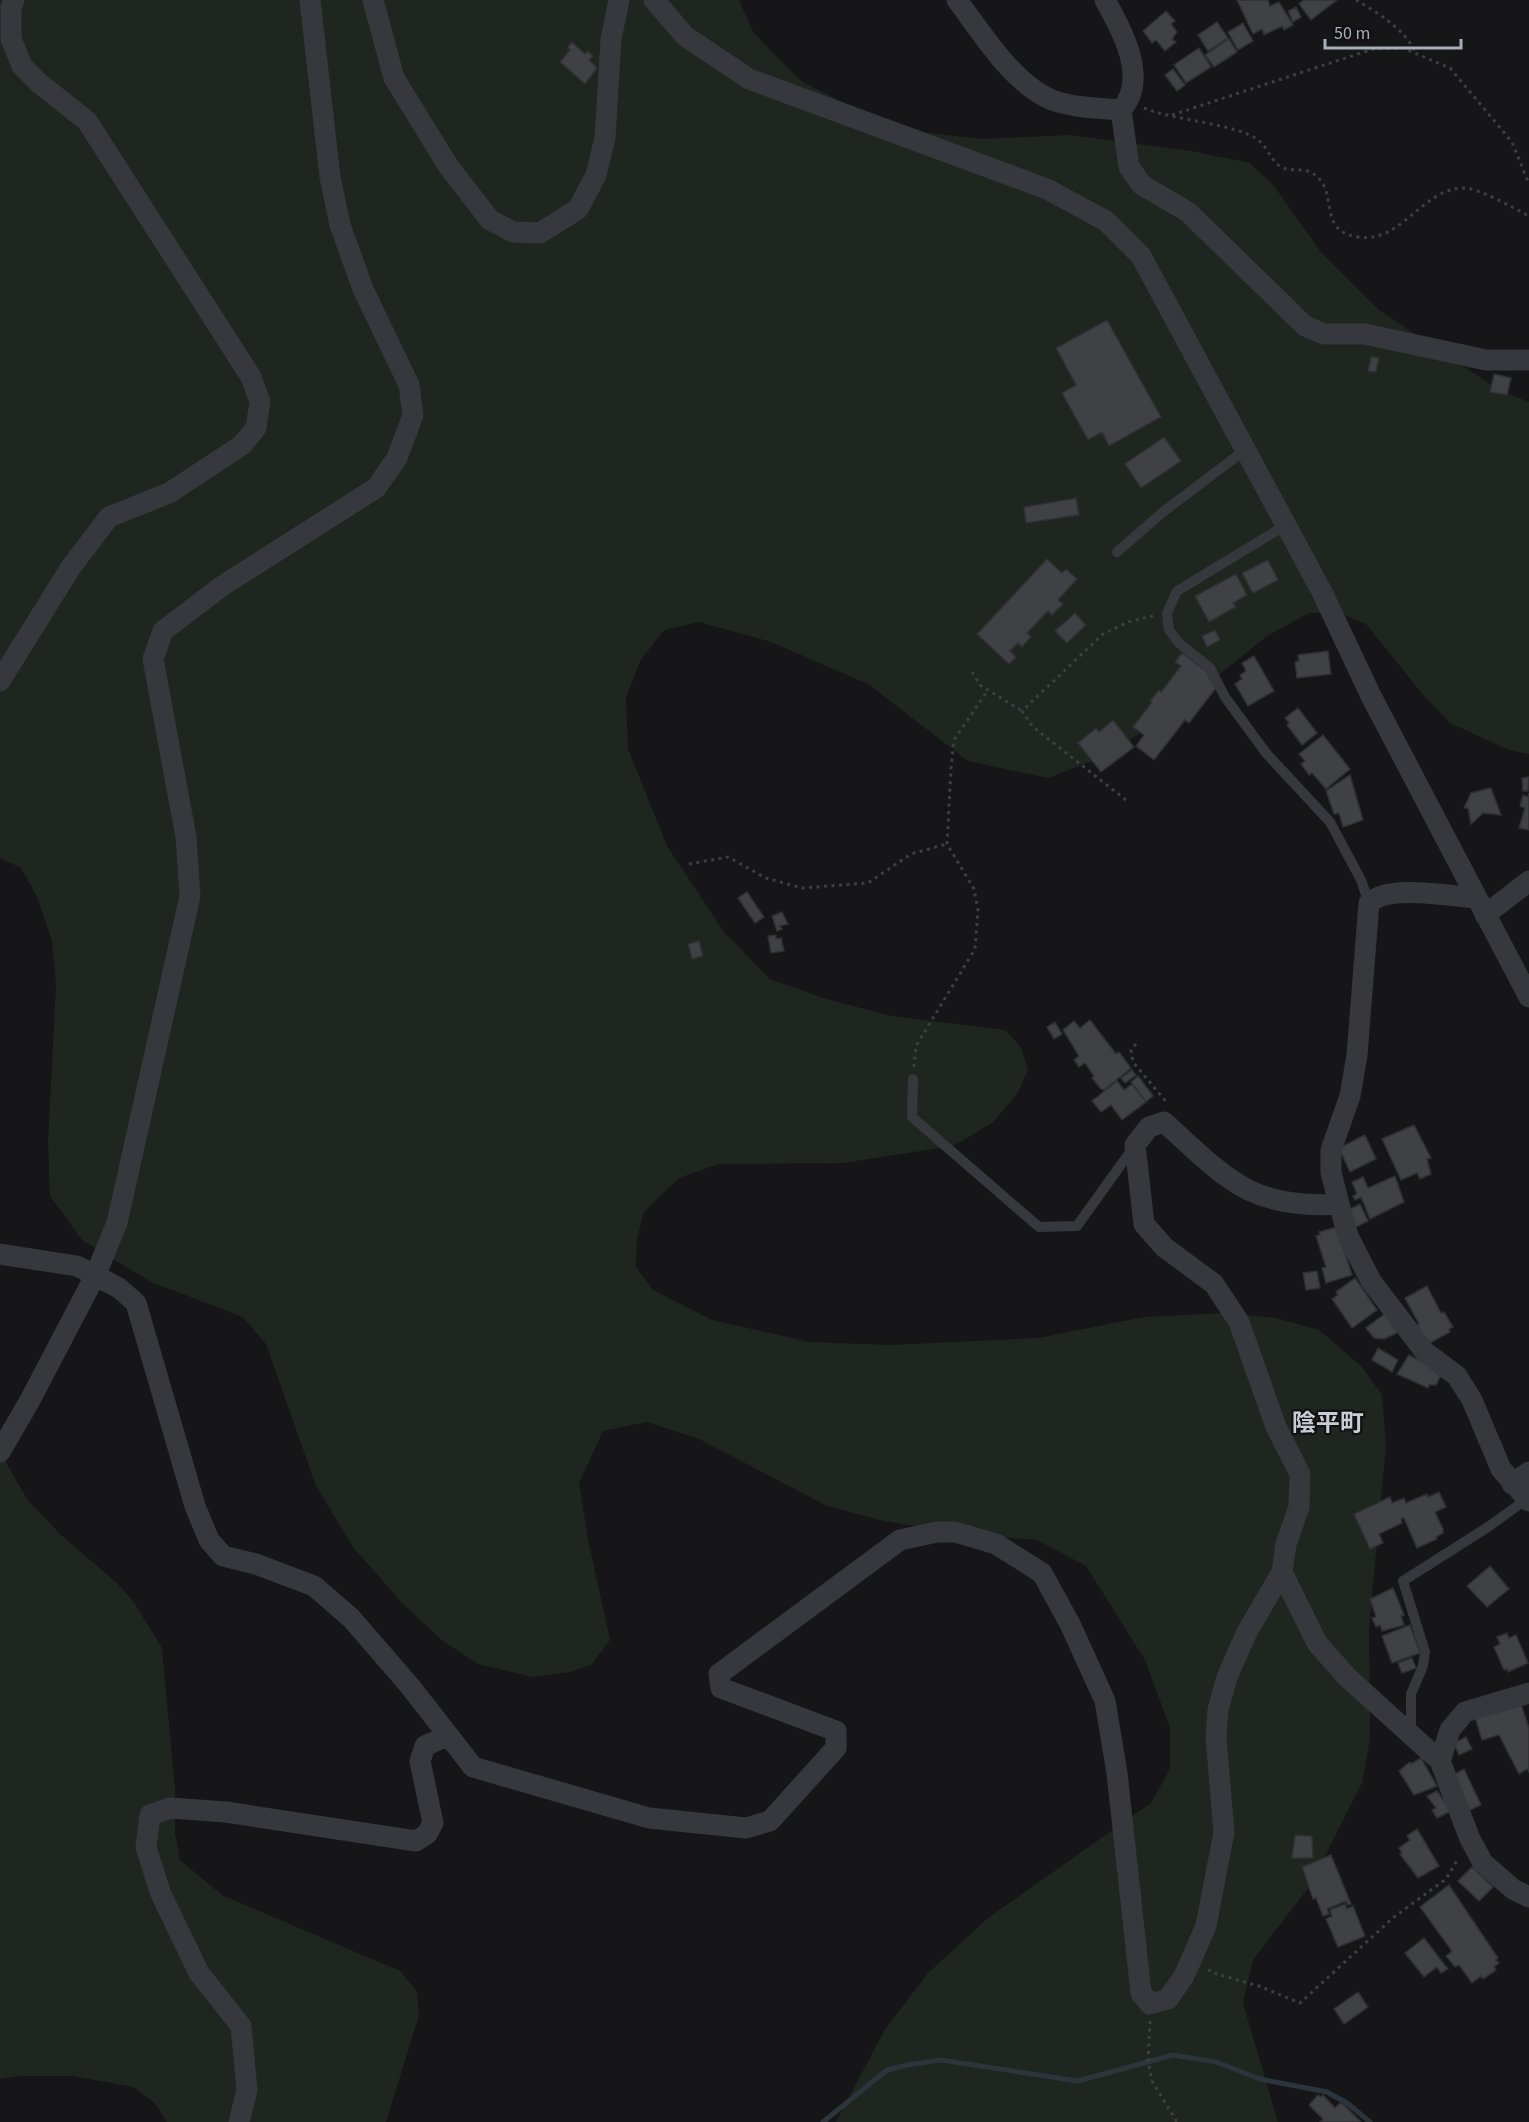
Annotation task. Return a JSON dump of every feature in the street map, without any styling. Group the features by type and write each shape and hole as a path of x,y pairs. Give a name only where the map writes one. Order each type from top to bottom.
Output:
{"street":[{"path":"0,681 71,567 109,517 169,493 242,445 256,428 260,402 251,377 87,121 39,83 22,66 11,39 11,8 14,0"},
{"path":"0,1452 95,1276 117,1223 190,896 186,837 153,659 163,631 222,586 376,488 397,458 413,415 409,385 363,289 340,225 330,177 310,0"},
{"path":"373,0 394,78 448,166 489,220 513,232 540,233 578,209 596,175 605,138 611,39 619,0"},
{"path":"654,0 685,36 749,79 1047,189 1106,221 1141,256 1286,525 1481,907 1522,967 1529,997"},
{"path":"957,0 1009,68 1051,99 1083,107 1125,106"},
{"path":"1105,0 1129,47 1133,88 1125,106 1129,167 1142,185 1188,212 1305,326 1324,334 1365,334 1486,360 1529,360"},
{"path":"1524,1489 1501,1469 1472,1400 1457,1376 1425,1352 1371,1281 1348,1236 1331,1172 1331,1150 1350,1096 1357,1055 1369,903 1374,898 1401,892 1481,907 1529,880"},
{"path":"0,1254 77,1266 118,1288 136,1303 195,1506 209,1540 224,1556 256,1564 314,1586 351,1618 472,1767 649,1818 746,1828 770,1821 836,1748 836,1731 721,1688 719,1674 900,1540 937,1532 955,1533 996,1544 1041,1573 1070,1624 1105,1701 1117,1773 1142,1993 1150,2004 1168,1999 1185,1976 1200,1945 1224,1832 1216,1738 1218,1710 1227,1677 1247,1632 1282,1572 1286,1544 1299,1507 1300,1474 1276,1427 1239,1322 1215,1284 1164,1247 1144,1224 1135,1145 1149,1127 1164,1122 1228,1180 1266,1198 1308,1206 1339,1204"},
{"path":"1282,1572 1317,1643 1347,1677 1440,1761 1470,1839 1484,1863 1513,1889 1529,1897"},
{"path":"1440,1761 1450,1730 1466,1712 1529,1693"},
{"path":"239,2122 247,2090 241,2026 199,1973 160,1892 146,1847 150,1815 170,1808 226,1812 416,1841 427,1834 433,1824 420,1761 424,1746 448,1735"}],"lane":[{"path":"1117,552 1162,512 1245,450"},
{"path":"1286,525 1177,591 1167,613 1168,630 1179,643 1210,668 1225,697 1266,753 1330,822 1361,880 1369,903"},
{"path":"913,1079 912,1117 1038,1227 1077,1226 1135,1145"},
{"path":"1411,1735 1411,1694 1423,1666 1425,1652 1403,1581 1488,1527 1524,1489"}],"path":[{"path":"1356,0 1381,15 1410,41 1415,52"},
{"path":"1170,115 1373,49 1403,48 1450,68 1512,142 1529,184"},
{"path":"1125,106 1243,133 1259,140 1272,160 1283,168 1311,172 1323,183 1334,224 1340,232 1360,238 1381,236 1434,198 1462,188 1475,191 1529,216"},
{"path":"1022,711 1103,634 1128,622 1167,613"},
{"path":"972,672 974,679 1022,711 1032,727 1126,800"},
{"path":"913,1079 916,1046 975,949 978,910 974,889 947,844 954,740 988,690"},
{"path":"689,864 728,857 766,878 802,888 868,882 911,854 947,844"},
{"path":"1136,1044 1131,1050 1134,1062 1169,1105 1164,1122"},
{"path":"1200,1945 1210,1972 1259,1986 1300,2003 1394,1917 1446,1879 1470,1839"},
{"path":"1150,2004 1148,2061 1152,2082 1176,2122"}],"shaded area":[{"path":"0,0 739,0 753,32 801,81 866,114 927,133 983,139 1069,135 1191,151 1250,163 1274,186 1321,252 1379,310 1499,390 1529,402 1529,754 1509,750 1450,723 1424,696 1366,624 1338,612 1309,613 1267,636 1178,708 1105,756 1048,778 968,761 868,684 771,642 699,622 664,630 640,661 626,698 628,749 667,846 724,932 770,979 823,998 891,1016 1005,1030 1021,1047 1028,1070 1017,1094 992,1123 953,1146 843,1163 719,1164 679,1178 644,1212 637,1239 636,1267 653,1290 712,1320 809,1342 890,1345 1038,1338 1144,1317 1225,1313 1276,1318 1319,1330 1362,1367 1382,1395 1386,1445 1369,1628 1370,1739 1362,1783 1309,1887 1253,1960 1243,2003 1278,2122 836,2122 884,2031 928,1973 988,1918 1151,1803 1170,1769 1170,1728 1145,1660 1086,1566 1037,1540 964,1534 884,1521 827,1506 699,1439 647,1422 603,1431 579,1483 588,1539 610,1640 591,1665 570,1672 533,1677 478,1664 443,1641 404,1605 353,1547 316,1486 266,1344 243,1317 151,1282 82,1240 50,1196 48,1142 56,986 52,941 37,897 21,868 0,858"},
{"path":"0,1452 27,1499 61,1535 117,1583 133,1601 162,1648 175,1789 175,1833 180,1860 222,1895 400,1971 417,1992 419,2015 386,2122 167,2122 155,2104 134,2087 73,2076 20,2076 0,2079"}],"building":[{"path":"1237,0 1268,0 1270,6 1279,2 1293,25 1284,30 1282,26 1264,35 1262,29 1253,34"},
{"path":"1304,0 1337,0 1311,20 1299,4"},
{"path":"1296,7 1301,17 1293,22 1288,11"},
{"path":"1166,11 1175,21 1171,24 1177,32 1172,39 1176,42 1165,51 1156,40 1152,43 1143,31"},
{"path":"1217,22 1228,38 1208,51 1198,35"},
{"path":"1243,23 1253,41 1238,50 1228,32"},
{"path":"1229,39 1237,52 1214,67 1205,55"},
{"path":"572,42 585,54 587,51 593,56 589,60 597,68 585,84 560,62 570,50 567,48"},
{"path":"1199,48 1211,67 1186,83 1174,65"},
{"path":"1173,69 1185,85 1177,91 1165,75"},
{"path":"1107,320 1161,417 1109,446 1102,432 1088,440 1062,393 1076,385 1056,348"},
{"path":"1371,357 1379,358 1376,372 1368,371"},
{"path":"1494,374 1511,378 1507,395 1490,392"},
{"path":"1164,437 1181,461 1141,488 1125,464"},
{"path":"1076,498 1079,515 1026,523 1024,507"},
{"path":"1047,559 1062,573 1066,569 1077,579 1058,600 1063,604 1052,615 1048,611 1027,633 1031,637 1022,647 1018,643 1010,651 1016,657 1009,664 977,634"},
{"path":"1268,560 1278,580 1253,593 1242,573"},
{"path":"1236,574 1247,595 1233,603 1236,607 1209,622 1195,596"},
{"path":"1075,613 1086,625 1067,643 1055,631"},
{"path":"1215,630 1220,640 1207,647 1202,636"},
{"path":"1328,651 1331,674 1297,678 1295,662 1299,661 1298,655"},
{"path":"1182,653 1206,671 1216,688 1189,723 1185,720 1154,760 1136,746 1144,735 1133,727 1152,702 1150,701 1159,690 1161,692 1181,666 1175,662"},
{"path":"1254,656 1274,691 1248,706 1235,684 1242,679 1240,675 1246,671 1242,663"},
{"path":"1298,708 1317,733 1302,745 1287,725 1289,723 1285,718"},
{"path":"1113,720 1134,747 1101,772 1078,743 1096,728 1099,732"},
{"path":"1323,735 1350,769 1326,789 1312,773 1309,775 1301,764 1305,761 1299,754"},
{"path":"1350,775 1363,820 1343,827 1339,813 1334,814 1326,791"},
{"path":"1529,777 1528,791 1523,791 1522,778"},
{"path":"1491,788 1501,815 1483,813 1471,824 1468,808 1464,808 1471,793"},
{"path":"1529,793 1529,830 1519,828 1525,808 1520,806 1523,795 1528,797"},
{"path":"747,892 764,917 755,923 738,898"},
{"path":"782,912 788,924 780,926 782,929 777,931 772,916"},
{"path":"776,935 776,939 781,938 784,951 771,953 768,936"},
{"path":"699,941 703,956 692,959 688,944"},
{"path":"1090,1020 1116,1054 1119,1052 1131,1068 1104,1090 1092,1078 1094,1076 1085,1063 1079,1067 1074,1060 1079,1056 1063,1030 1074,1021 1080,1028"},
{"path":"1055,1022 1062,1034 1054,1039 1047,1027"},
{"path":"1132,1070 1136,1075 1125,1083 1121,1078"},
{"path":"1138,1076 1153,1096 1146,1102 1131,1082"},
{"path":"1117,1081 1124,1090 1132,1084 1146,1102 1122,1120 1111,1105 1101,1112 1092,1101"},
{"path":"1414,1125 1431,1158 1427,1159 1431,1174 1420,1179 1417,1173 1401,1180 1382,1139"},
{"path":"1365,1135 1376,1159 1350,1172 1339,1148"},
{"path":"1395,1176 1404,1202 1370,1219 1361,1197 1355,1200 1353,1196 1357,1194 1352,1182 1363,1177 1368,1188"},
{"path":"1360,1204 1368,1221 1356,1227 1348,1210"},
{"path":"1337,1227 1352,1275 1326,1283 1322,1268 1326,1267 1316,1236 1320,1235 1319,1232"},
{"path":"1317,1271 1320,1288 1306,1290 1303,1273"},
{"path":"1355,1278 1377,1310 1352,1328 1332,1299 1338,1295 1336,1292"},
{"path":"1427,1286 1441,1313 1444,1312 1453,1327 1449,1329 1450,1332 1428,1344 1414,1327 1419,1324 1405,1298"},
{"path":"1387,1312 1401,1331 1384,1339 1374,1338 1366,1328"},
{"path":"1378,1348 1398,1360 1392,1372 1372,1360"},
{"path":"1409,1355 1438,1370 1441,1375 1436,1385 1429,1385 1428,1388 1397,1374"},
{"path":"1439,1492 1446,1507 1435,1512 1443,1529 1443,1533 1436,1537 1437,1539 1417,1548 1404,1518 1401,1519 1402,1523 1379,1534 1383,1543 1370,1549 1354,1514 1390,1497 1392,1503 1404,1498 1406,1503 1427,1494 1428,1497"},
{"path":"1490,1566 1509,1589 1487,1607 1467,1586"},
{"path":"1393,1588 1404,1615 1401,1616 1404,1625 1382,1631 1380,1625 1376,1627 1372,1618 1376,1617 1370,1599"},
{"path":"1410,1625 1420,1653 1392,1663 1382,1636"},
{"path":"1507,1633 1509,1638 1516,1635 1528,1663 1508,1672 1507,1669 1504,1670 1494,1647 1500,1644 1497,1637"},
{"path":"1412,1658 1416,1668 1402,1673 1398,1663"},
{"path":"1520,1701 1529,1728 1529,1772 1527,1769 1519,1774 1499,1735 1482,1740 1475,1717"},
{"path":"1466,1737 1472,1749 1459,1755 1454,1743"},
{"path":"1421,1758 1437,1786 1414,1795 1399,1771 1410,1762 1411,1764"},
{"path":"1464,1769 1481,1805 1470,1810 1453,1775"},
{"path":"1437,1791 1451,1811 1437,1818 1432,1810 1436,1808 1427,1796"},
{"path":"1417,1829 1439,1866 1418,1878 1400,1854 1402,1853 1399,1848 1410,1840 1407,1836"},
{"path":"1295,1835 1312,1836 1313,1858 1292,1858"},
{"path":"1331,1855 1351,1904 1348,1905 1346,1901 1327,1909 1329,1914 1323,1916 1316,1898 1313,1899 1302,1867"},
{"path":"1472,1867 1493,1887 1479,1901 1458,1881"},
{"path":"1449,1885 1498,1958 1496,1960 1499,1963 1494,1967 1496,1970 1483,1979 1481,1976 1472,1983 1459,1965 1455,1967 1446,1956 1452,1951 1420,1907"},
{"path":"1345,1904 1347,1909 1353,1906 1365,1936 1338,1947 1326,1919 1332,1916 1330,1910"},
{"path":"1424,1938 1448,1969 1441,1973 1437,1967 1424,1977 1405,1953"},
{"path":"1358,1992 1368,2007 1344,2024 1334,2009"},
{"path":"1318,2095 1321,2097 1323,2095 1335,2108 1341,2102 1361,2122 1320,2122 1323,2119 1309,2105"}],"waterway":[{"path":"823,2122 887,2070 907,2065 941,2060 1078,2081 1173,2055 1216,2062 1260,2079 1327,2092 1347,2103 1370,2122"}],"district":[{"name":"陰平町","path":"1328,1423"}]}
